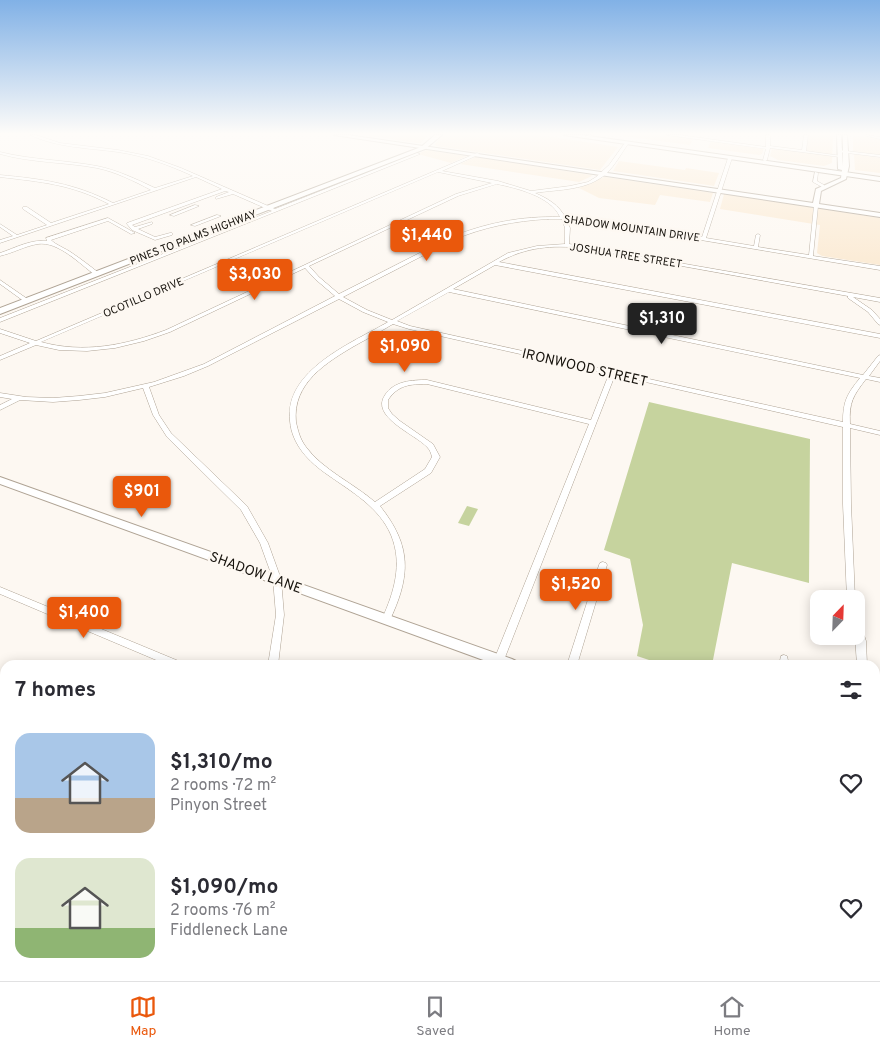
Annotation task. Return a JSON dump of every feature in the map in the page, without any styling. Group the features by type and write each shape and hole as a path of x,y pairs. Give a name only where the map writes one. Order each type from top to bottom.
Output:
{"main road":[{"name":"PINES TO PALMS HIGHWAY","path":"0,311 339,181"}],"street":[{"path":"38,181 72,185 112,204"},
{"path":"137,181 155,190"},
{"path":"0,242 182,181"},
{"path":"207,181 270,208"},
{"name":"OCOTILLO DRIVE","path":"0,358 414,181"},
{"path":"491,181 532,192 554,206 564,217 567,225 567,245"},
{"path":"532,192 579,186 589,181"},
{"path":"657,181 880,214"},
{"path":"704,238 723,181"},
{"path":"815,181 823,186"},
{"path":"811,256 818,190 823,186 840,181"},
{"path":"0,331 59,348 103,348 147,339 168,331 457,196 498,182"},
{"path":"170,245 134,229 129,224 226,189"},
{"path":"218,198 234,192"},
{"path":"175,206 184,211"},
{"path":"172,215 197,206"},
{"path":"25,208 51,225"},
{"path":"0,320 270,208"},
{"path":"193,225 219,216"},
{"name":"SHADOW MOUNTAIN DRIVE","path":"0,395 47,400 86,398 146,387 206,365 471,230 508,220 564,217 606,222 880,268"},
{"path":"96,274 52,244 48,239 108,219 153,244 158,250"},
{"path":"205,221 218,226"},
{"path":"134,229 150,223"},
{"path":"0,225 16,236"},
{"path":"157,238 170,234"},
{"path":"756,247 758,235"},
{"path":"0,255 37,243 52,244"},
{"name":"JOSHUA TREE STREET","path":"386,619 397,598 402,574 400,552 388,521 374,506 306,452 296,436 292,418 293,405 298,391 307,378 330,358 520,250 548,245 567,245 880,300"},
{"path":"495,263 880,336"},
{"name":"IRONWOOD STREET","path":"306,266 321,284 338,297 364,311 393,322 880,433"},
{"path":"0,282 27,300"},
{"path":"448,290 880,380"},
{"path":"847,294 870,311 880,323"},
{"path":"851,590 846,409 848,398 880,357"},
{"path":"499,660 613,373"},
{"path":"374,506 428,471 436,457 433,448 390,417 385,410 383,404 386,397 395,388 416,382 427,382 593,424"},
{"path":"146,387 156,415 169,435 244,508 264,543 276,579 280,616 274,660"},
{"path":"0,408 18,398"},
{"name":"SHADOW LANE","path":"0,480 499,660"},
{"path":"574,660 603,565"},
{"path":"0,590 166,660"},
{"path":"860,645 862,660"}],"shaded area":[{"path":"595,181 630,181 713,193 710,202 660,195 655,205 599,198 579,188"},
{"path":"679,181 716,181 714,186"},
{"path":"724,194 880,218 880,265 822,256 817,253 820,225 720,209"}],"green space":[{"path":"649,402 810,439 809,583 732,563 713,660 649,660 637,656 643,625 630,559 604,550"},
{"path":"467,506 478,509 469,526 458,523"}]}
